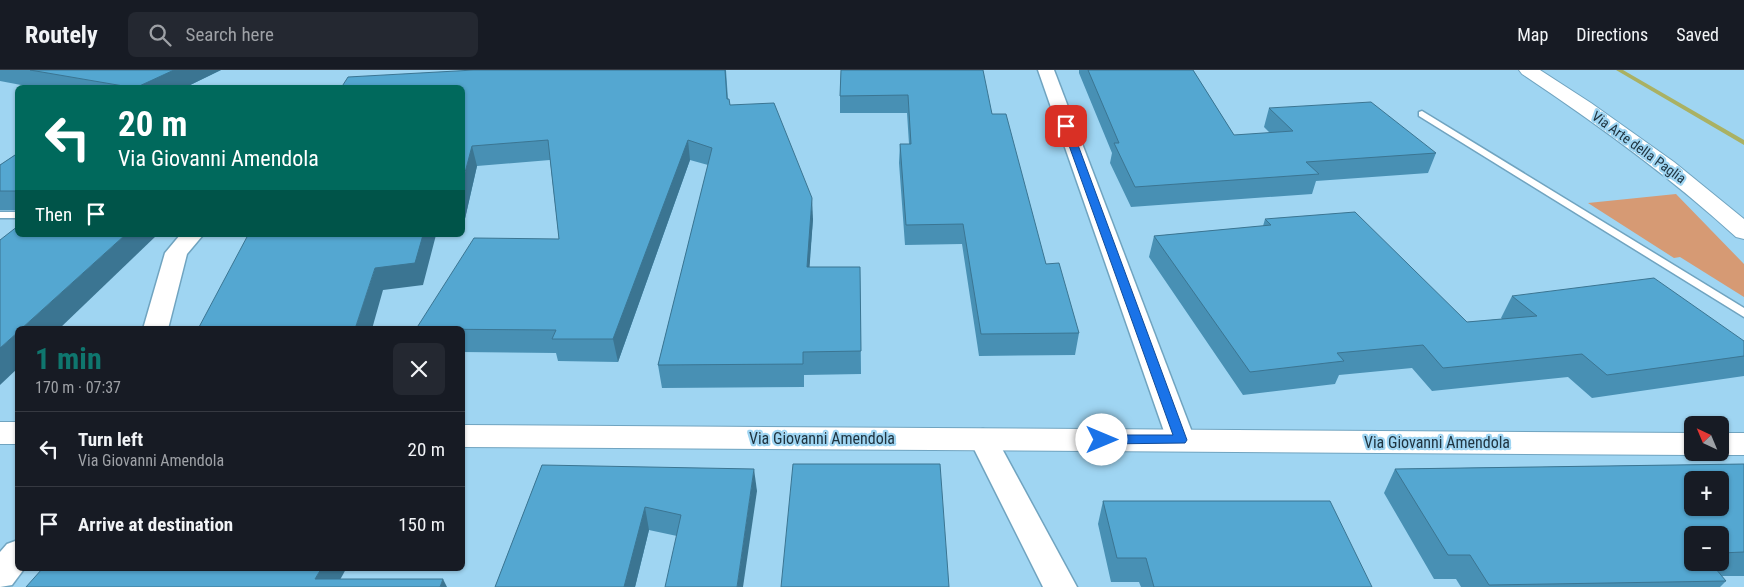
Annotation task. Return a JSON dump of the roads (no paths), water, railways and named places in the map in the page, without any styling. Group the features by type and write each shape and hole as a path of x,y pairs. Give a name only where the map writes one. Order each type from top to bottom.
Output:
{"street":[{"path":"1046,70 1181,440"},
{"name":"Via Arte della Paglia","path":"1528,70 1596,114 1670,168 1744,232"},
{"path":"156,326 176,253 190,237"},
{"path":"0,432 15,433"},
{"name":"Via Giovanni Amendola","path":"465,436 1684,444"},
{"path":"983,439 1060,587"},
{"path":"1729,444 1744,444"},
{"path":"0,575 15,557"}],"lane":[{"path":"1422,114 1744,313"},
{"path":"0,215 15,215"}],"waterway":[{"path":"1619,70 1744,143"}]}
